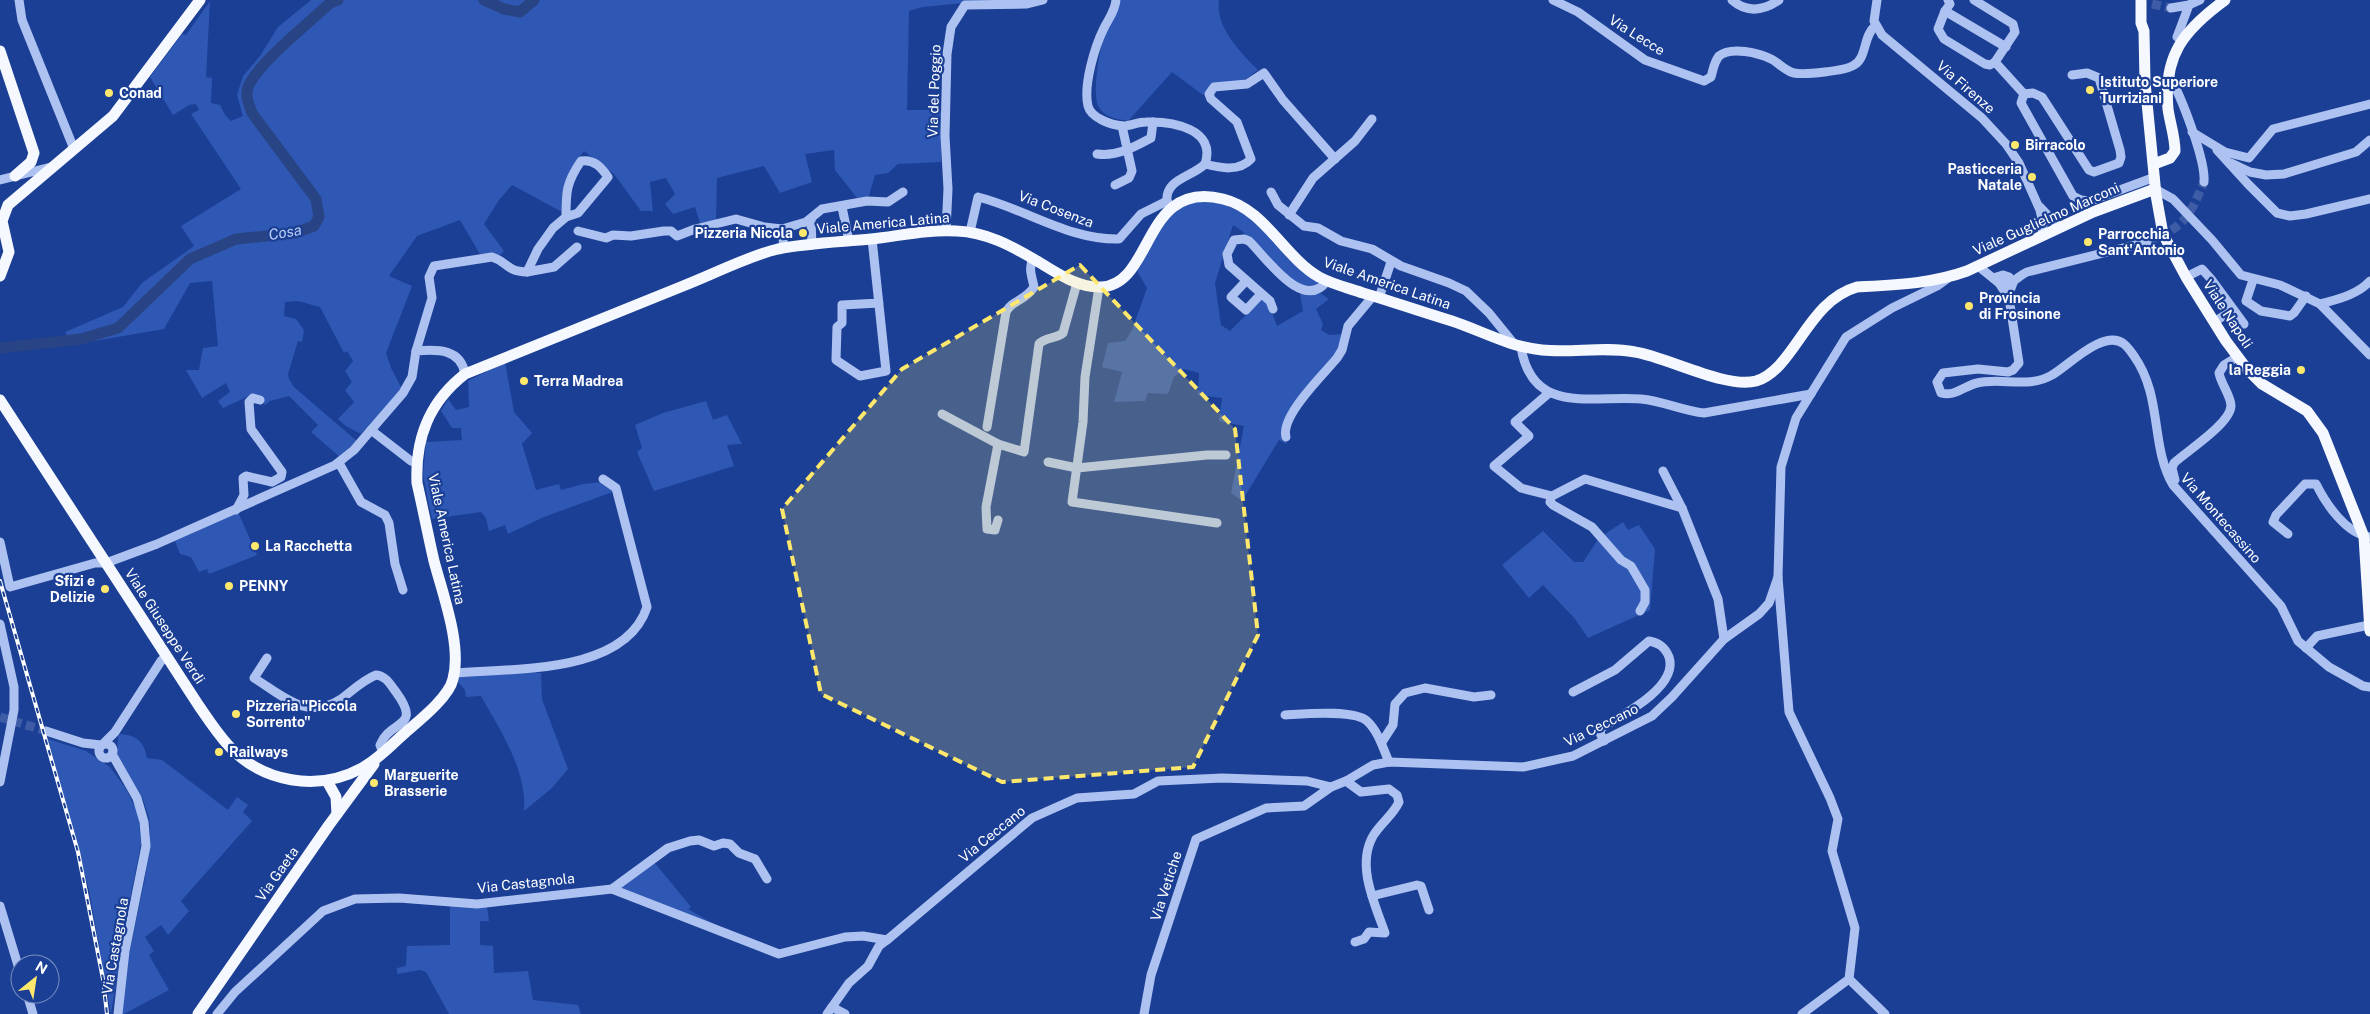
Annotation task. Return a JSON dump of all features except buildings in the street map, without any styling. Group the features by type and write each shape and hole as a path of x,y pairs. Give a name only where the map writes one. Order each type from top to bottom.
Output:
{"main road":[{"path":"0,276 9,252 2,221 5,210 11,202 48,168 113,116 200,0"},
{"name":"Viale Napoli","path":"2141,0 2145,82 2155,183 2163,234 2186,277 2237,357 2262,384 2296,403 2316,420 2326,439 2367,537 2370,628"},
{"path":"2154,164 2170,158 2175,150 2168,105 2172,58 2181,40 2205,14 2225,0"},
{"path":"0,51 38,164 48,168"},
{"path":"0,204 30,173 34,162 34,153"},
{"path":"15,176 31,162 34,153"},
{"name":"Viale Guglielmo Marconi","path":"1949,278 2155,183"},
{"name":"Viale America Latina","path":"1169,205 1203,197 1222,198 1239,204 1256,216 1304,267 1327,281 1458,323 1518,346 1566,351 1615,349 1633,351 1713,376 1740,382 1752,382 1762,378 1779,366 1817,315 1836,296 1845,290 1857,287 1949,278"},
{"path":"1099,287 1115,284 1124,277 1137,260 1169,205"},
{"name":"Viale America Latina","path":"327,781 348,775 364,767 383,753 445,694 453,681 456,660 451,626 417,483 416,462 421,434 433,408 442,395 465,374 761,255 784,248 812,244 946,230 970,232 991,238 1077,283 1099,287"},
{"name":"Viale Giuseppe Verdi","path":"0,400 166,656 229,746 254,766 299,783 327,781"},
{"name":"Via Gaeta","path":"198,1014 337,814 383,753"},
{"path":"348,775 355,781 354,791"},
{"path":"327,781 336,797 337,814"}],"street":[{"path":"19,0 22,20 74,149"},
{"name":"Via del Poggio","path":"946,230 948,189 945,136 947,54 951,27 965,5 1027,4 1043,0"},
{"path":"1116,0 1115,8 1104,28 1096,50 1089,77 1087,98 1089,108 1094,115 1122,126 1153,122 1185,128 1199,134 1207,148 1205,164 1195,172 1172,184 1168,191 1169,205"},
{"name":"Via Lecce","path":"1553,0 1578,12 1645,60 1704,81 1711,77 1713,67 1720,56 1731,52 1759,55 1794,73 1853,66 1861,58 1867,38 1875,26"},
{"path":"1732,0 1743,7 1755,10 1768,7 1779,0"},
{"path":"1875,26 1877,0"},
{"path":"1948,0 1950,4 1938,29 1944,39 1990,66 1996,62 2015,32 2013,24 1974,0"},
{"path":"2171,8 2189,5 2200,0"},
{"path":"2181,40 2177,37 2189,5"},
{"path":"1945,11 2006,47"},
{"name":"Via Firenze","path":"1875,26 1889,42 1919,64 1996,132 2019,163 2037,203"},
{"path":"1996,62 2024,94"},
{"path":"1205,164 1231,168 1245,165 1251,159 1237,122 1211,99 1209,94 1214,87 1247,84 1264,72 1283,100 1335,159"},
{"path":"2024,94 2033,93 2042,97 2088,170 2094,172 2119,163 2121,157 2120,150 2099,78 2087,73 2072,75"},
{"path":"2169,76 2177,91 2204,166 2204,182"},
{"path":"2024,94 2021,103 2073,196 2081,200 2090,201 2155,183 2212,240 2241,275 2253,280 2280,285 2320,304 2370,355"},
{"path":"2192,132 2215,147 2249,158 2273,129 2370,104"},
{"path":"1289,215 1313,178 1355,141 1372,120"},
{"path":"1098,154 1108,155 1128,150 1151,138 1153,122"},
{"path":"1115,185 1126,181 1131,175 1132,167 1122,126"},
{"path":"2223,157 2235,166 2250,172 2266,175 2284,174 2356,152 2370,140"},
{"path":"2215,147 2277,213 2290,216 2306,214 2370,199"},
{"path":"527,272 544,239 566,217 578,213 608,177 596,164 588,160 581,161 566,192 566,217"},
{"path":"0,180 48,168"},
{"path":"578,231 606,238 613,235 631,236 664,231 671,231 677,236 700,227 736,219 764,227 782,229 810,219 822,209 867,201 888,202 903,192"},
{"path":"1271,192 1278,204 1304,226 1318,228 1341,241 1372,249 1392,262 1466,291 1489,313 1518,346 1524,362 1537,382 1549,393 1571,399 1644,399 1704,414 1811,394"},
{"name":"Via Cosenza","path":"970,232 978,198 1000,202 1064,230 1104,239 1119,239 1140,214 1169,205"},
{"path":"2037,203 2059,227"},
{"path":"2037,203 2043,224 2042,235"},
{"path":"842,206 848,241"},
{"path":"810,219 812,244"},
{"path":"782,229 784,248"},
{"path":"872,239 879,303 886,371 860,376 836,360 837,327 842,323 842,305 879,303"},
{"path":"1273,308 1270,301 1229,266 1226,260 1230,245 1239,239 1249,241 1284,277 1299,289 1309,292 1318,289 1327,281"},
{"path":"2009,298 2013,283 2018,276 2027,272 2146,242"},
{"path":"0,542 10,586 95,563 106,563 157,544 339,462 354,450 403,393 412,377 416,350 432,298 429,277 434,266 492,258 498,259 510,269 527,272 554,267 577,247"},
{"path":"987,427 1006,312 1009,306 1029,295 1034,287 1030,271 1033,259"},
{"path":"1286,437 1287,423 1294,410 1337,358 1342,350 1348,326 1376,297 1392,262"},
{"name":"Via Montecassino","path":"1978,266 1996,281 2009,298 2020,358 2017,366 2008,372 1978,369 1943,373 1937,382 1941,393 1952,394 1977,383 2034,381 2051,376 2074,357 2100,343 2112,340 2122,342 2139,363 2149,382 2166,472 2179,494 2281,606 2298,642 2329,667 2363,686 2370,687"},
{"path":"2186,277 2202,269 2212,279 2232,310 2244,324"},
{"path":"1802,1014 1849,979 1855,928 1832,851 1838,819 1789,712 1778,577 1782,467 1793,424 1846,337 1892,308 1949,278"},
{"path":"2253,280 2246,301 2261,312 2290,316 2306,296"},
{"path":"1246,281 1231,297 1246,310 1262,294"},
{"path":"1996,281 2005,285 2013,283"},
{"path":"2320,304 2346,296 2364,287 2370,281"},
{"path":"942,414 998,444 1024,452 1039,344 1042,340 1058,337 1063,333 1077,283"},
{"path":"1099,287 1085,377 1083,422 1072,502 1217,523"},
{"path":"2214,322 2232,310"},
{"path":"416,350 430,350 455,355 463,363 465,374"},
{"path":"2179,494 2180,489 2172,475 2174,463 2213,430 2229,413 2231,403 2219,373 2224,365 2237,357"},
{"path":"1549,393 1515,422 1529,436 1494,466 1521,488 1552,496 1586,479 1682,508"},
{"path":"236,510 244,495 243,478 246,476 272,482 282,477 282,472 251,429 249,402 253,398 260,400"},
{"path":"371,430 416,462"},
{"path":"998,444 986,507 987,529 996,530 998,520"},
{"path":"1048,462 1077,468 1207,455 1226,455"},
{"path":"339,462 349,485 360,502 385,515 389,523 395,564 403,590"},
{"path":"1663,471 1682,508 1718,599 1724,639"},
{"path":"454,673 546,668 612,650 643,619 647,607 616,488 603,480"},
{"path":"2288,534 2273,522 2276,515 2305,484 2310,483 2316,484 2328,504 2348,526 2367,537"},
{"path":"1552,496 1550,502 1553,505 1592,527 1621,560 1631,566 1645,590 1645,602 1640,611"},
{"name":"Via Ceccano","path":"1372,765 1389,762 1523,767 1573,756 1652,716 1672,697 1724,639 1759,614 1769,603 1778,577"},
{"path":"0,624 14,687 14,710 0,782"},
{"path":"2306,648 2317,636 2370,628"},
{"path":"1573,692 1615,670 1649,641 1658,643 1667,653 1670,667 1662,684 1636,708 1601,728 1600,733 1604,741"},
{"path":"46,731 106,751 115,732 166,656"},
{"path":"267,658 254,678 294,703 314,709 325,707 338,700 367,678 376,674 386,679 405,705 407,711 406,719 382,740 380,745 383,753"},
{"path":"1382,742 1393,725 1395,704 1406,693 1426,688 1474,697 1490,696"},
{"path":"1285,715 1340,714 1362,717 1368,721 1382,742 1389,762"},
{"name":"Via Castagnola","path":"106,751 137,798 144,822 146,846 142,876 125,951 118,1014"},
{"name":"Via Vetiche","path":"1144,1014 1151,975 1196,839 1266,808 1304,806 1331,787 1346,781 1372,765"},
{"name":"Via Ceccano","path":"830,1011 849,983 868,966 879,946 1032,818 1077,798 1134,794 1158,781 1222,778 1307,781 1331,787"},
{"path":"1346,781 1361,792 1389,789 1397,795 1399,802 1395,811 1385,819 1372,839 1365,877 1385,933 1369,932 1364,939 1355,942"},
{"path":"612,889 668,848 700,840 714,846 723,843 730,844 739,853 755,859 767,878"},
{"path":"1372,896 1418,885 1421,886 1429,910"},
{"name":"Via Castagnola","path":"217,1014 235,992 323,911 355,899 399,898 477,904 612,889 779,954 845,937 863,936 886,940"},
{"path":"0,906 15,954"},
{"path":"1849,979 1885,1014"},
{"path":"830,1011 845,1014"}],"highlighted area":[{"path":"1080,265 1235,429 1258,635 1193,767 1002,782 821,694 782,509 902,369"}],"shaded area":[{"path":"311,0 993,0 923,7 909,11 907,110 941,110 941,162 898,164 888,173 875,175 869,196 857,198 835,170 834,150 805,154 812,182 780,193 764,166 717,178 716,220 700,223 695,207 673,214 665,204 675,194 666,178 650,182 653,211 641,211 614,174 584,151 573,166 564,186 562,212 512,185 499,200 484,224 504,251 499,256 481,256 460,220 417,236 389,276 412,286 386,353 391,368 402,389 361,434 338,419 354,402 345,390 352,382 345,371 353,361 347,351 344,353 320,307 298,301 285,302 284,316 296,319 304,330 302,342 298,341 288,374 289,379 294,387 358,442 341,458 311,432 318,425 289,396 270,401 265,405 258,397 249,396 223,408 218,401 230,392 226,383 202,398 186,370 199,370 203,348 218,346 212,281 190,283 164,329 71,345 65,332 123,307 142,283 194,246 181,226 241,189 191,114 199,110 196,104 189,105 173,115 150,77 182,34 186,35 210,1 206,77 212,78 211,103 220,105 225,115 231,121 243,116 237,95 243,76 260,56 278,27"},
{"path":"1121,0 1219,0 1221,20 1230,38 1258,70 1244,80 1212,86 1203,95 1172,72 1128,121 1109,116 1097,104 1096,77 1102,43"},
{"path":"1197,201 1216,201 1248,215 1320,281 1312,288 1300,286 1292,281 1251,239 1233,225 1215,283 1221,325 1230,331 1262,299 1268,302 1277,326 1303,311 1300,294 1320,293 1329,299 1316,309 1323,324 1321,330 1329,335 1343,334 1342,343 1283,433 1287,444 1279,440 1242,501 1231,493 1244,426 1219,421 1222,398 1198,395 1199,373 1184,369 1174,377 1168,394 1148,393 1145,401 1114,402 1122,372 1102,367 1108,343 1125,341 1132,330 1147,288 1137,271 1156,236 1177,208"},
{"path":"505,362 514,412 532,433 522,444 536,490 559,484 561,490 583,484 603,482 615,491 544,517 508,534 505,525 489,531 486,518 481,512 432,519 423,475 426,442 462,440 461,428 452,428 441,411 448,399 456,410 469,407 468,381"},
{"path":"706,401 713,420 727,415 742,444 727,445 734,466 654,491 637,452 642,448 635,425 663,413"},
{"path":"238,512 257,555 209,574 207,569 199,572 191,557 180,554 175,541"},
{"path":"1623,522 1628,530 1639,525 1655,549 1650,610 1588,638 1575,619 1543,585 1529,598 1502,565 1543,531 1574,562 1583,562 1599,538"},
{"path":"541,673 542,699 568,769 552,788 524,811 524,796 517,766 504,737 481,696 466,697 465,690 458,682 460,676"},
{"path":"121,734 136,738 142,744 147,758 162,760 228,810 237,797 248,805 243,812 252,821 181,901 189,911 168,935 161,925 145,937 154,951 149,955 169,990 124,1014 122,1014 128,959 145,878 150,836 149,818 143,799 117,757 118,736"},
{"path":"48,739 86,751 110,767 126,789 138,813 141,844 126,919 111,1014 89,890"},
{"path":"654,862 691,907 688,909 714,924 714,927 618,890"},
{"path":"450,905 487,907 489,921 480,921 480,945 493,946 494,973 528,971 533,1000 578,1005 581,1014 449,1014 426,972 420,970 397,974 397,968 406,966 407,946 450,945"}],"waterway":[{"name":"Cosa","path":"0,348 81,339 118,328 190,259 236,239 295,233 314,226 319,217 316,199 252,113 247,90 256,73 275,52 330,3 338,0"},
{"name":"Cosa","path":"484,0 504,9 520,12 534,0"}],"tunnel":[{"path":"2152,4 2171,8"},
{"path":"2147,242 2169,232 2183,220 2194,205 2204,182"},
{"path":"0,717 46,731"}],"railway":[{"path":"0,581 78,852 103,979 107,1014"}],"place":[{"name":"Istituto Superiore Turriziani","path":"2090,90"},
{"name":"Conad","path":"109,93"},
{"name":"Birracolo","path":"2015,145"},
{"name":"Pasticceria Natale","path":"2032,177"},
{"name":"Pizzeria Nicola","path":"803,233"},
{"name":"Parrocchia Sant'Antonio","path":"2088,242"},
{"name":"Provincia di Frosinone","path":"1969,306"},
{"name":"la Reggia","path":"2301,370"},
{"name":"Terra Madrea","path":"524,381"},
{"name":"La Racchetta","path":"255,546"},
{"name":"PENNY","path":"229,586"},
{"name":"Sfizi e Delizie","path":"105,589"},
{"name":"Pizzeria \"Piccola Sorrento\"","path":"236,714"},
{"name":"Railways","path":"219,752"},
{"name":"Marguerite Brasserie","path":"374,783"}]}
